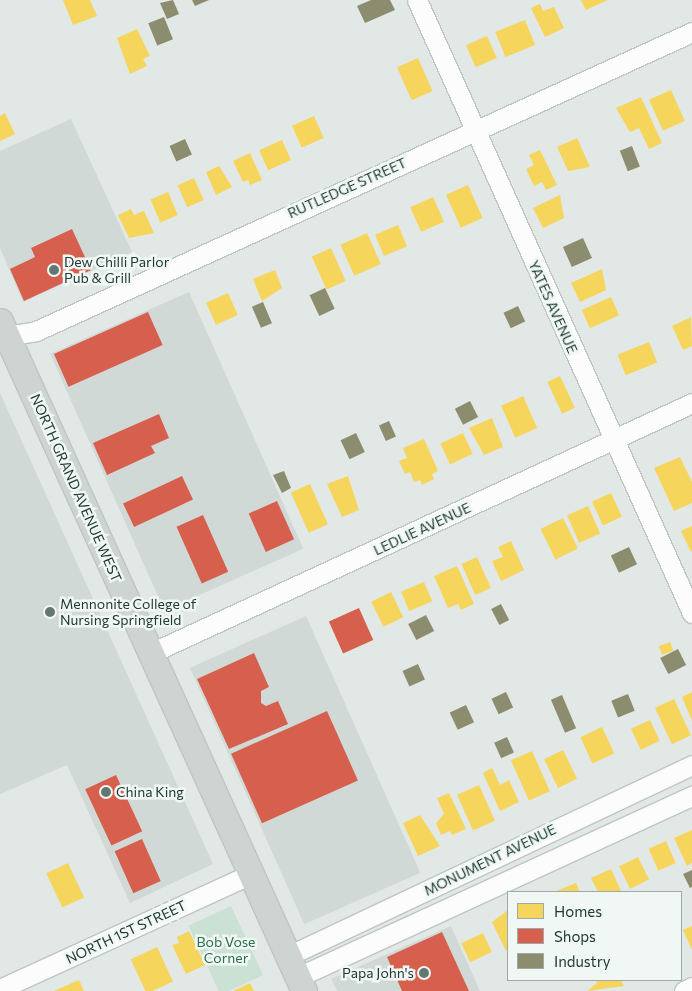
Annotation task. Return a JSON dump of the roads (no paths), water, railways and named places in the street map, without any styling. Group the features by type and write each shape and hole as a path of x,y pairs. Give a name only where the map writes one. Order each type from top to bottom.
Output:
{"main road":[{"name":"NORTH GRAND AVENUE WEST","path":"2,331 297,975"}],"street":[{"name":"YATES AVENUE","path":"417,0 473,130 692,613"},
{"name":"RUTLEDGE STREET","path":"2,331 41,328 692,32"},
{"name":"LEDLIE AVENUE","path":"151,653 692,403"},
{"name":"MONUMENT AVENUE","path":"297,975 581,816 692,764"},
{"name":"MONUMENT AVENUE","path":"297,975 692,796"},
{"path":"581,816 593,842"},
{"name":"NORTH 1ST STREET","path":"0,989 251,874"},
{"path":"684,991 692,987"}],"place":[{"name":"Dew Chilli Parlor Pub & Grill","path":"54,270"},
{"name":"Mennonite College of Nursing Springfield","path":"50,612"},
{"name":"China King","path":"106,792"},
{"name":"Papa John's","path":"424,973"}],"park label":[{"name":"Bob Vose Corner","path":"226,950"}]}
